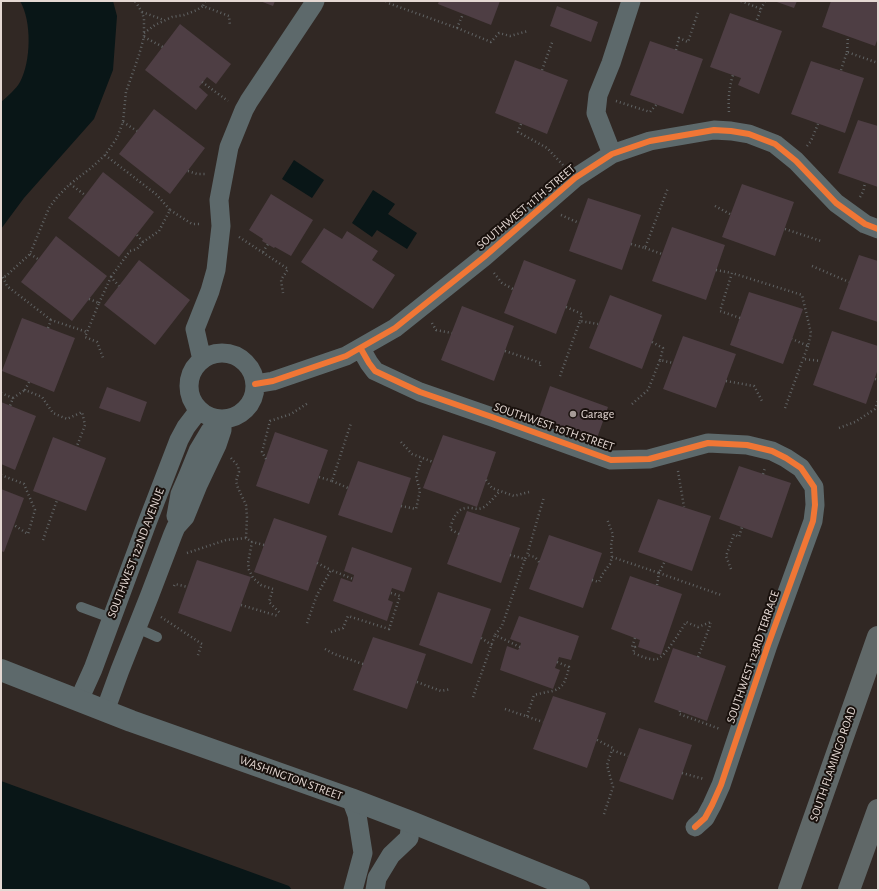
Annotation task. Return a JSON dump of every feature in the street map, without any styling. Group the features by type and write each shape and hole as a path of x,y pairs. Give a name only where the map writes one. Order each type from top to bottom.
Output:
{"highway":[{"name":"SOUTH FLAMINGO ROAD","path":"789,890 878,637"},
{"path":"849,890 878,810"}],"street":[{"path":"202,360 195,329 210,291 216,270 221,226 219,200 229,147 249,101 314,5 315,1"},
{"path":"612,154 596,113 598,95 611,63 630,1"},
{"name":"SOUTHWEST 11TH STREET","path":"255,384 290,376 346,356 395,328 482,259 575,178 612,154 650,140 709,131 730,131 750,134 775,144 796,160 836,203 865,224 878,229"},
{"name":"SOUTHWEST 10TH STREET","path":"360,349 375,371 420,392 611,460 649,459 708,443 747,445 772,451 786,458 801,468 814,487"},
{"path":"105,711 176,527 185,518 220,431 230,418 244,411 249,406 255,384 253,376 245,363 229,354 210,356 202,360 191,375 189,384 190,394 199,410 214,418 220,431"},
{"name":"SOUTHWEST 122ND AVENUE","path":"79,700 93,669 179,440 186,427 199,410"},
{"name":"SOUTHWEST 123RD TERRACE","path":"695,827 705,818 721,785 768,645 813,521 815,505 814,487"},
{"path":"112,618 137,628"},
{"name":"WASHINGTON STREET","path":"1,670 105,711 351,799 579,890"},
{"path":"351,799 357,815 363,853 354,890"},
{"path":"375,890 377,878 391,855 409,838 411,822"}],"lane":[{"path":"81,607 112,618"},
{"path":"137,628 157,637"}],"path":[{"path":"87,332 50,320 7,286 2,277 6,276 30,254 49,208 58,196 105,155 117,138 123,122 126,92 144,37 144,19 142,12 135,1"},
{"path":"144,33 155,25 172,17 184,15 197,10 203,6 205,1"},
{"path":"386,1 491,42 499,33 510,36 528,31"},
{"path":"741,1 761,9"},
{"path":"756,22 764,1"},
{"path":"203,6 229,16 230,26"},
{"path":"142,12 165,21"},
{"path":"676,50 679,38 688,42 698,12"},
{"path":"457,28 463,14"},
{"path":"842,70 847,52 848,36"},
{"path":"144,37 163,47"},
{"path":"542,70 553,40"},
{"path":"847,52 878,63"},
{"path":"730,131 728,103 733,75"},
{"path":"202,82 222,98 244,110"},
{"path":"598,95 650,112 657,104"},
{"path":"123,122 137,132"},
{"path":"521,124 518,132 547,148 575,178"},
{"path":"796,160 810,141 818,124"},
{"path":"105,155 156,195 170,210 192,224 221,226 288,269 281,280 283,293"},
{"path":"70,184 85,195"},
{"path":"645,248 668,188"},
{"path":"715,206 730,214"},
{"path":"103,358 98,342 85,337 99,303 111,277 130,251 136,249 159,231 170,210"},
{"path":"785,229 821,241"},
{"path":"137,235 143,242"},
{"path":"263,252 268,244"},
{"path":"631,244 662,254"},
{"path":"30,254 38,259"},
{"path":"482,259 502,283 513,289"},
{"path":"812,266 849,282"},
{"path":"716,270 732,273 802,295 811,333 808,346 784,408"},
{"path":"732,273 720,311 740,318"},
{"path":"111,277 119,286"},
{"path":"89,299 99,303"},
{"path":"560,376 582,314 566,307"},
{"path":"48,328 50,320"},
{"path":"580,321 598,324"},
{"path":"792,339 808,346"},
{"path":"632,404 648,390 660,360 663,348 652,342"},
{"path":"505,351 541,363 539,368"},
{"path":"803,359 821,361"},
{"path":"660,360 673,363"},
{"path":"726,381 754,386 762,401"},
{"path":"10,406 13,398 26,390 29,382"},
{"path":"26,390 42,397 53,413 67,419 82,412 85,425 77,446"},
{"path":"1,393 13,398"},
{"path":"839,428 855,422 875,409 878,401"},
{"path":"266,459 262,452 270,421 291,414 308,403"},
{"path":"332,481 351,423"},
{"path":"220,431 224,450 238,466 239,472 236,481 246,505 246,538"},
{"path":"402,442 412,454 433,462"},
{"path":"675,452 684,507"},
{"path":"401,506 416,510 420,491 416,476 422,458"},
{"path":"1,475 24,484 35,510 28,534 14,525"},
{"path":"319,477 348,488"},
{"path":"486,480 492,488 514,496 528,492"},
{"path":"458,534 450,529 454,517 458,512 465,508 477,510 484,508 500,491"},
{"path":"474,697 495,635 502,626 544,497"},
{"path":"43,540 57,500"},
{"path":"592,580 599,582 610,564 612,556 611,545 613,534 607,518"},
{"path":"731,569 726,556 734,534 739,537 742,528"},
{"path":"186,554 226,540 246,538 252,542 264,545"},
{"path":"241,605 279,615 269,602 273,589 261,585 249,570 248,563 252,542"},
{"path":"510,555 525,559"},
{"path":"526,555 535,558 539,562"},
{"path":"612,556 721,595"},
{"path":"657,585 665,562"},
{"path":"317,563 353,579"},
{"path":"307,623 317,595 331,570"},
{"path":"172,591 177,578"},
{"path":"175,584 188,587"},
{"path":"331,632 343,628 348,616 389,629 400,596 391,593"},
{"path":"160,616 202,644 198,654"},
{"path":"635,638 632,647 634,647 633,653 656,660 663,656 686,622 698,627 711,622 698,656"},
{"path":"495,635 520,647"},
{"path":"481,638 492,645"},
{"path":"325,649 334,654 363,664"},
{"path":"527,716 534,695 554,691 562,686 565,681 569,667 557,662"},
{"path":"417,682 441,691 451,689"},
{"path":"505,708 544,722"},
{"path":"680,711 679,714 738,735"},
{"path":"597,740 613,748 612,750 628,756"},
{"path":"604,814 613,787 607,765 612,750"}],"shaded area":[{"path":"20,1 113,1 117,16 113,70 94,119 24,198 1,229 1,102 14,90 24,74 29,42 27,19"},
{"path":"294,160 324,180 312,198 282,179"},
{"path":"373,190 395,204 388,214 417,233 407,249 377,230 372,237 352,223"},
{"path":"1,781 289,886 292,890 1,890"}],"building":[{"path":"260,1 275,1 273,6"},
{"path":"439,1 500,1 491,25 438,4"},
{"path":"774,1 797,1 794,8"},
{"path":"831,1 878,1 878,38 875,46 822,27"},
{"path":"557,6 598,22 591,42 550,26"},
{"path":"730,13 782,31 759,94 738,85 741,78 710,67"},
{"path":"180,24 231,64 216,84 207,77 199,87 208,95 196,110 145,70"},
{"path":"650,41 703,59 683,114 630,95"},
{"path":"515,60 568,80 547,134 495,113"},
{"path":"811,61 864,78 845,133 791,114"},
{"path":"154,109 205,148 170,194 119,154"},
{"path":"858,120 878,126 878,187 838,173"},
{"path":"103,172 154,212 119,257 68,218"},
{"path":"742,184 794,202 775,256 722,237"},
{"path":"271,194 313,220 291,256 262,241 263,239 249,230"},
{"path":"588,198 641,215 622,270 569,251"},
{"path":"672,227 725,245 706,300 652,281"},
{"path":"324,228 342,239 347,231 378,251 372,260 395,275 373,309 301,262"},
{"path":"56,236 107,276 72,321 21,282"},
{"path":"859,255 878,261 878,322 839,309"},
{"path":"139,260 190,300 155,345 104,305"},
{"path":"524,260 576,280 556,334 504,313"},
{"path":"749,292 803,309 783,364 730,345"},
{"path":"610,295 662,315 642,369 589,348"},
{"path":"462,306 514,326 494,381 441,360"},
{"path":"22,318 75,338 54,392 2,371"},
{"path":"832,331 878,346 878,369 866,404 813,385"},
{"path":"683,336 736,354 716,408 663,389"},
{"name":"Garage","path":"550,386 608,407 596,441 538,421"},
{"path":"107,387 147,402 140,422 99,408"},
{"path":"1,402 36,416 15,470 1,464"},
{"path":"275,432 328,450 309,504 256,486"},
{"path":"443,435 496,452 477,507 423,488"},
{"path":"53,437 106,458 86,511 33,491"},
{"path":"358,461 411,478 392,533 338,515"},
{"path":"739,466 791,483 772,538 719,519"},
{"path":"1,489 24,498 4,552 1,551"},
{"path":"658,499 711,516 692,571 638,552"},
{"path":"467,511 520,528 501,583 447,564"},
{"path":"274,518 327,536 308,591 254,572"},
{"path":"549,535 602,553 583,608 529,589"},
{"path":"352,547 412,568 404,592 392,588 388,600 393,602 387,621 333,601 341,578 352,582 354,575 344,571"},
{"path":"197,560 251,577 231,632 178,613"},
{"path":"630,576 682,594 661,655 638,647 640,640 611,629"},
{"path":"438,592 491,609 472,664 419,645"},
{"path":"519,616 579,636 571,660 559,657 555,668 560,670 553,689 500,670 507,646 518,650 520,647 521,643 510,639"},
{"path":"373,637 426,654 407,709 353,690"},
{"path":"673,648 726,666 707,721 654,702"},
{"path":"553,696 606,713 587,768 533,749"},
{"path":"639,728 692,745 673,800 619,781"}],"cycle path":[{"path":"255,384 273,381 346,356 395,328 484,257 575,178 612,154 650,141 714,130 749,134 775,144 796,161 836,203 865,224 878,229"},
{"path":"361,349 375,371 420,392 611,460 649,459 708,443 747,445 772,451 801,468 814,487 815,505 813,521 768,645 721,785 705,818 695,827"}],"place":[{"name":"Garage","path":"573,414"}]}
